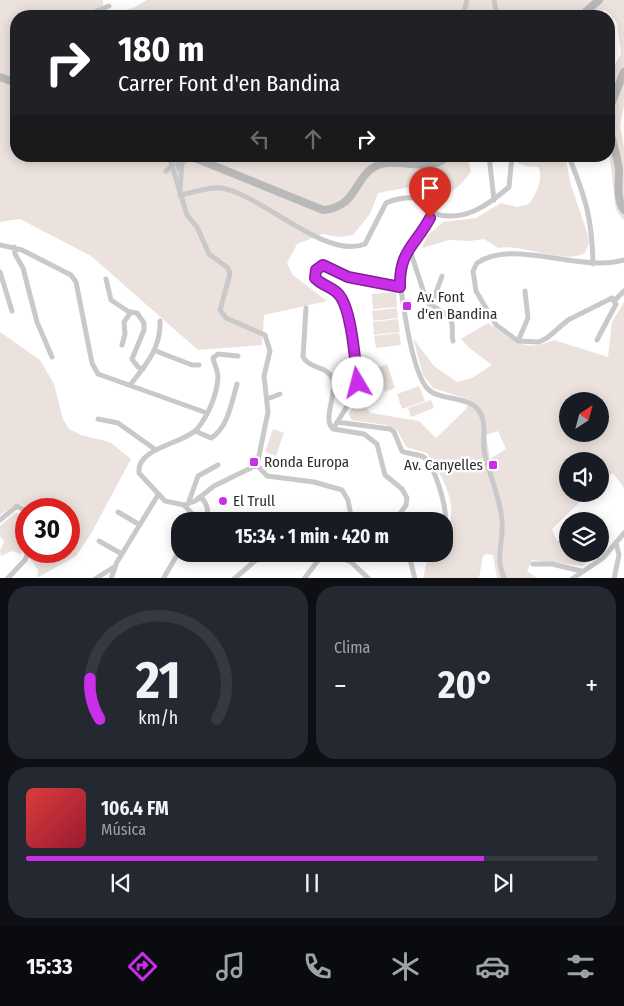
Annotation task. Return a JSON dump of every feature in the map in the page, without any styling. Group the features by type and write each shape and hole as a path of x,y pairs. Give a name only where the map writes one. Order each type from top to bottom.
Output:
{"main road":[{"path":"588,10 599,0"},
{"path":"615,94 624,72"},
{"path":"615,154 619,171 621,206 624,210"},
{"path":"205,162 323,210 337,209 346,202 368,172 379,165 393,162 431,165 442,162"}],"street":[{"path":"99,10 109,6"},
{"path":"172,162 187,216 197,227 209,254 228,268 230,274 220,310 226,318 265,335 268,342 270,350 264,376 267,422 257,465"},
{"path":"178,162 180,195"},
{"path":"180,180 182,164 184,162"},
{"path":"490,162 494,200"},
{"path":"431,213 446,216 467,215 494,200 509,187 511,162"},
{"path":"570,162 585,198 592,228 593,264"},
{"path":"166,171 173,165"},
{"path":"180,195 220,188 243,196 333,245 355,248 365,244 381,210 392,200 407,198 424,199 430,207 431,213 428,222 409,248 400,274 400,287 407,331 423,383 435,393 468,402 480,413 483,420 484,451 502,517 499,566 505,578"},
{"path":"0,245 14,248 71,275 76,282 95,370 105,377 207,413"},
{"path":"14,248 14,254 23,268 37,322 52,357"},
{"path":"409,248 429,304 449,318 452,324 453,341"},
{"path":"615,300 612,298 568,320 548,338 539,342 518,341 496,325 476,291 473,271 477,263 498,255 513,254 608,265 624,260"},
{"path":"333,429 357,387 349,314 339,294 315,278 316,270 320,266 326,265 348,277 400,287"},
{"path":"0,272 12,311"},
{"path":"429,304 433,301 442,276"},
{"path":"106,279 109,298 131,312 137,313 144,323 144,330 132,359 138,367 143,369"},
{"path":"518,341 528,318 525,291"},
{"path":"597,340 616,304 615,300 624,291"},
{"path":"306,308 303,357 311,365 326,370 332,378 334,386 330,425 333,429 364,434 372,438 377,444 385,475 402,489 407,498 406,505 401,512"},
{"path":"122,345 125,334 124,322 131,312"},
{"path":"130,385 156,351 161,332 160,322"},
{"path":"156,351 192,365 199,365"},
{"path":"238,356 218,354 213,358 218,375 215,393 207,413 195,431 156,450 141,462 138,467 139,472 158,494 174,504 186,505 201,497 214,486 257,465"},
{"path":"195,431 205,437 211,438 215,435 224,423 237,384"},
{"path":"267,399 280,394"},
{"path":"98,419 118,423 156,450"},
{"path":"337,422 390,429 394,432 402,450 425,458 430,464 446,506 446,512"},
{"path":"186,505 198,476 218,465"},
{"path":"257,465 267,476 314,482 342,490 348,500 350,512"},
{"path":"111,578 114,567 158,494"},
{"path":"201,497 207,505 207,512"},
{"path":"186,505 192,512"},
{"path":"0,520 15,508"},
{"path":"118,512 140,525"},
{"path":"572,578 603,558 624,533"},
{"path":"99,542 122,554"},
{"path":"614,578 619,555 616,543"},
{"path":"163,578 173,562"},
{"path":"234,578 253,562"},
{"path":"304,578 317,562"},
{"path":"351,562 369,578"},
{"path":"411,562 415,578"},
{"path":"7,578 23,563"},
{"path":"533,564 552,564 581,571"},
{"path":"95,578 114,567"}],"shaded area":[{"path":"0,0 103,0 103,9 105,10 10,10 10,162 469,162 471,171 461,184 438,199 415,186 378,193 370,214 353,235 339,237 322,234 297,244 287,263 293,275 327,301 264,315 262,345 198,350 91,256 20,219 0,222"},
{"path":"147,0 624,0 624,105 620,125 624,147 624,221 616,210 610,162 615,162 615,64 621,54 617,23 615,20 615,10 126,10"},
{"path":"566,162 571,185 588,235 589,243 585,253 566,257 518,248 498,248 484,239 470,241 449,240 422,248 427,236 443,222 476,218 501,203 517,207 529,204 538,186 540,171 538,167 518,163"},
{"path":"396,292 397,307 373,309 372,294"},
{"path":"624,302 624,488 613,473 609,476 609,452 559,452 559,502 580,502 569,512 559,512 559,522 552,529 559,541 559,562 588,562 582,566 532,560 527,571 537,578 497,578 493,555 486,554 483,556 479,578 423,578 427,562 453,562 453,512 451,512 450,498 440,474 427,453 406,447 397,430 386,425 351,420 349,413 359,399 371,413 419,421 436,438 466,409 470,400 433,388 423,375 413,338 434,366 457,382 472,378 492,365 468,347 461,339 488,323 519,343 535,345 554,340 608,357 612,322","holes":["498,431 506,449 490,459 486,435"]},
{"path":"397,308 398,318 373,321 372,311"},
{"path":"398,319 400,332 374,335 373,322"},
{"path":"0,332 40,360 54,384 63,419 69,429 81,435 110,442 131,459 92,532 80,550 80,498 15,498 15,505 0,515"},
{"path":"399,333 401,345 376,348 374,336"},
{"path":"387,364 395,388 385,392 377,368"},
{"path":"419,386 425,401 402,409 397,394"},
{"path":"431,400 434,408 411,417 408,408"},
{"path":"273,429 284,433 276,456 265,452"},
{"path":"15,513 15,552 12,551 1,556 0,550 4,542 0,536 0,526"},
{"path":"33,563 64,563 37,578 38,570"}],"place":[{"name":"Av. Font d'en Bandina","path":"407,306"},
{"name":"Ronda Europa","path":"254,462"},
{"name":"Av. Canyelles","path":"493,465"},
{"name":"El Trull","path":"223,501"}],"route":[{"path":"358,383 348,310 336,291 315,278 316,270 320,266 326,265 340,274 362,282 400,287 400,274 405,255 430,218"}]}
